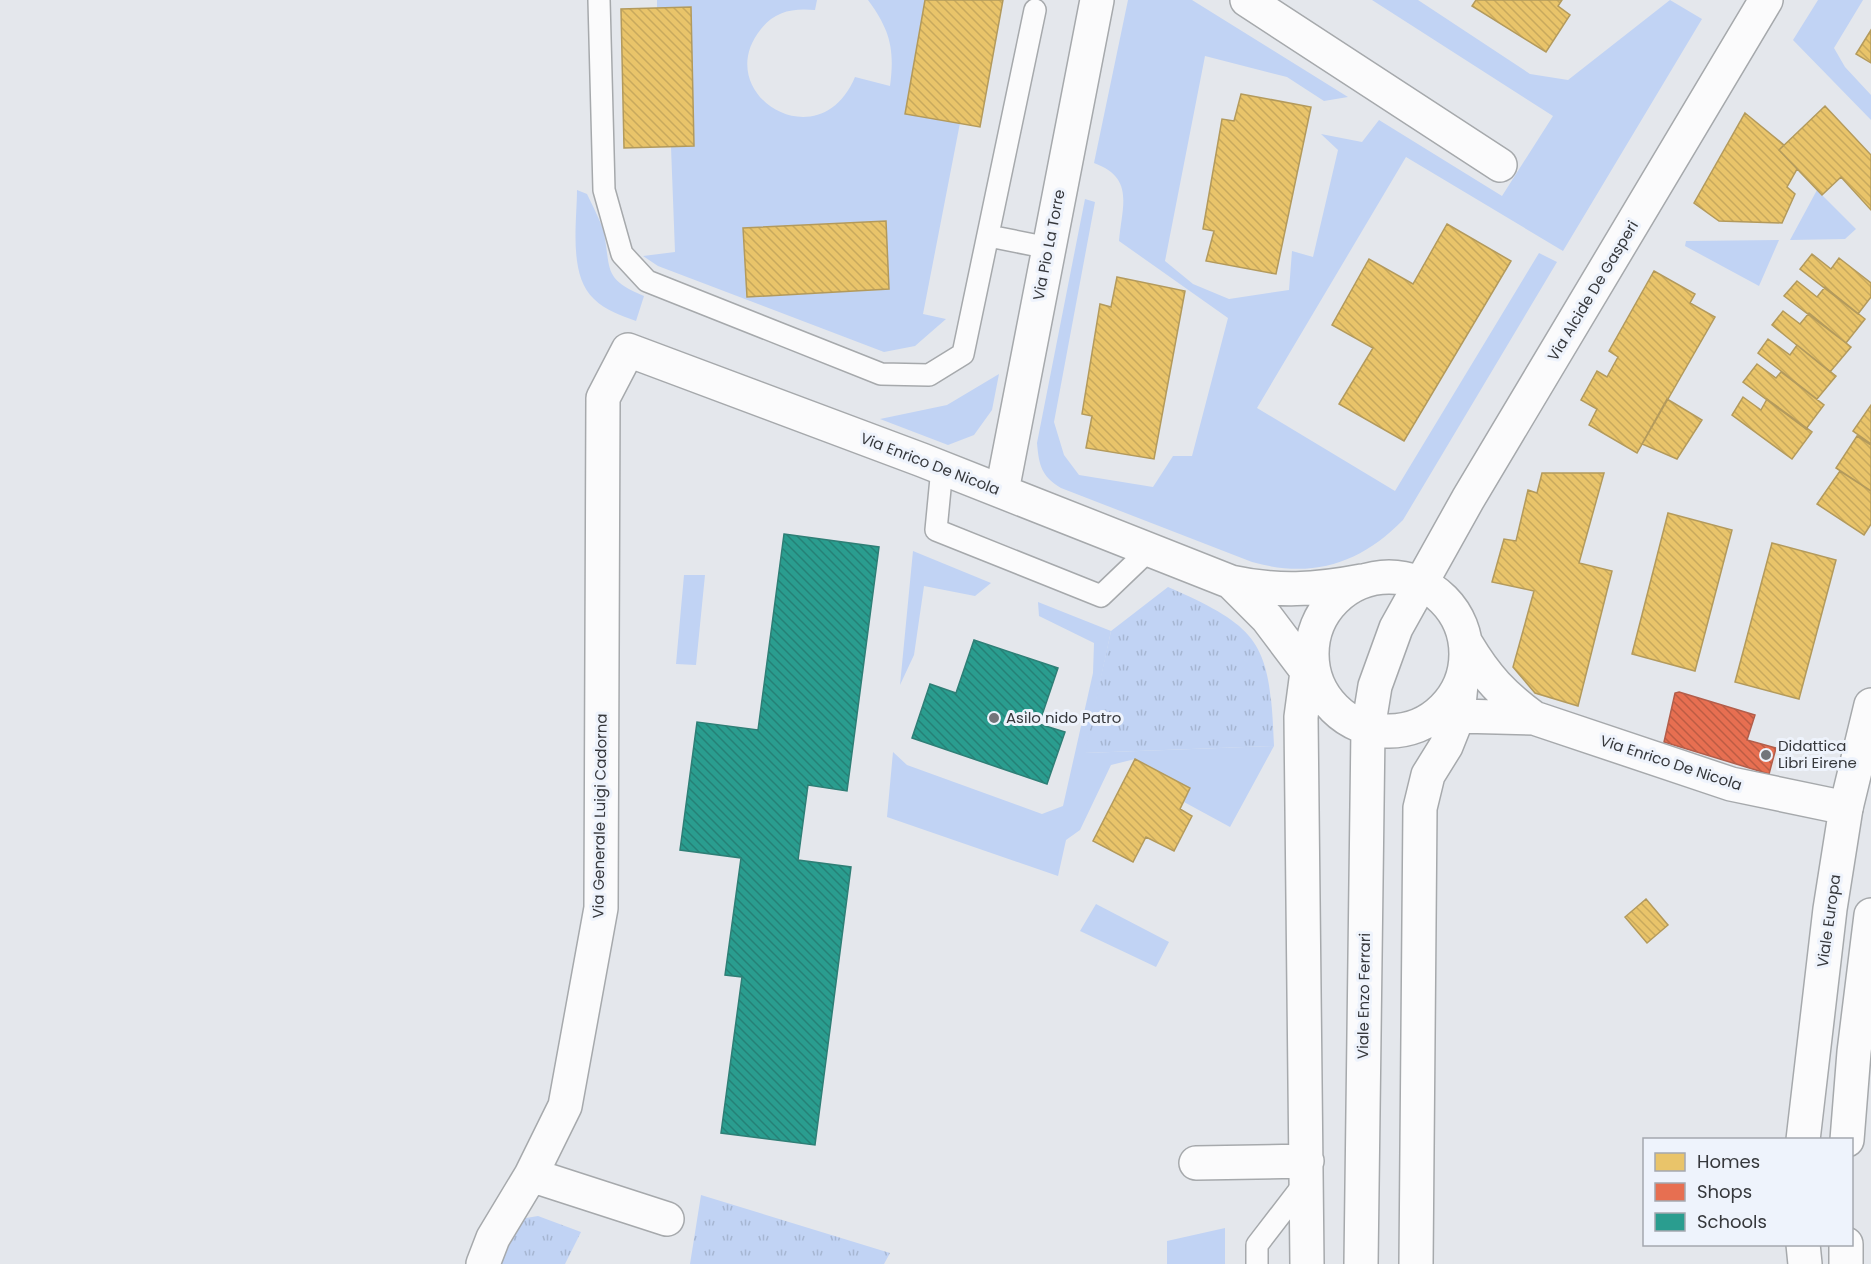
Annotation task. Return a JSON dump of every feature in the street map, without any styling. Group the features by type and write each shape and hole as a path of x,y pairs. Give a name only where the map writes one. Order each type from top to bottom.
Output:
{"street":[{"name":"Via Pio La Torre","path":"1002,491 1096,0"},
{"path":"1247,0 1500,165"},
{"name":"Via Alcide De Gasperi","path":"1368,729 1375,686 1389,647 1396,628 1421,582 1766,0"},
{"name":"Via Enrico De Nicola","path":"628,350 1002,491 1230,582"},
{"name":"Via Generale Luigi Cadorna","path":"483,1264 493,1238 531,1174 565,1106 602,908 603,398 628,350"},
{"path":"1230,582 1258,588 1318,590 1391,576 1421,582 1438,593 1452,608 1462,625 1467,645 1458,716 1446,746 1428,775 1420,808 1416,1264"},
{"path":"1306,1264 1307,1170 1301,717 1313,672 1315,632 1325,610 1341,593 1362,581"},
{"path":"1230,582 1268,618 1313,672 1331,705 1348,720 1368,729 1396,731 1458,716 1534,718"},
{"path":"1467,645 1482,670 1503,694 1534,718"},
{"path":"1423,724 1445,707 1461,684"},
{"name":"Viale Europa","path":"1803,1138 1823,962 1846,808 1871,705"},
{"name":"Via Enrico De Nicola","path":"1534,718 1731,784 1846,808"},
{"name":"Viale Enzo Ferrari","path":"1361,1264 1368,729"},
{"path":"1847,1138 1856,1031 1871,915"},
{"path":"1196,1164 1307,1170"},
{"path":"531,1174 667,1219"},
{"path":"1803,1246 1804,1264"},
{"path":"1846,1246 1846,1264"}],"lane":[{"path":"599,0 604,190 622,254 647,281 881,374 929,375 963,354 1035,10"},
{"path":"989,236 1049,248"},
{"path":"942,468 936,530 1101,596 1148,551"},
{"path":"1257,1264 1257,1245 1307,1170"}],"green space":[{"path":"657,0 817,0 815,10 792,10 772,18 761,29 749,53 749,76 758,95 775,109 796,116 818,115 838,102 855,77 890,86 892,61 889,40 868,0 925,0 905,113 960,123 923,314 946,319 915,346 884,352 658,266 643,256 675,252 671,147 694,146 691,8 657,8","holes":["885,222 889,289 747,297 743,228"]},
{"path":"1128,0 1192,0 1348,97 1324,101 1287,77 1205,56 1165,261 1193,284 1229,299 1289,290 1292,251 1313,257 1338,150 1321,134 1362,142 1379,120 1502,196 1553,116 1372,0 1418,0 1530,74 1568,80 1670,0 1702,19 1563,251 1406,157 1257,408 1395,491 1539,253 1557,262 1403,520 1370,548 1334,564 1295,569 1252,562 1061,488 1049,479 1042,469 1037,443 1085,199 1095,202 1054,422 1064,455 1079,475 1153,487 1173,456 1192,456 1228,318 1119,241 1123,205 1121,185 1107,169 1094,163"},
{"path":"1818,0 1863,0 1834,48 1845,67 1871,95 1871,120 1793,40"},
{"path":"577,190 587,194 598,218 604,233 611,272 621,284 644,296 636,321 614,312 594,299 580,276 576,248"},
{"path":"1817,190 1856,229 1845,239 1790,240"},
{"path":"1779,240 1759,286 1685,246 1686,241"},
{"path":"999,374 992,410 974,435 948,445 880,419 947,405"},
{"path":"913,551 991,583 975,596 924,586 914,655 900,685"},
{"path":"684,575 705,575 696,665 676,664"},
{"path":"1168,587 1224,615 1242,628 1255,644 1269,684 1274,746 1084,753 1111,631"},
{"path":"1038,602 1111,631 1085,753 1274,746 1230,827 1184,802 1190,788 1135,759 1111,765 1080,830 1066,840 1058,876 887,817 893,752 907,765 1042,814 1063,806 1093,673 1094,643 1039,616"},
{"path":"1096,904 1169,942 1156,967 1080,931"},
{"path":"701,1195 890,1253 884,1264 690,1264"},
{"path":"538,1216 581,1232 565,1264 497,1264 520,1219"},
{"path":"1225,1228 1225,1264 1167,1264 1167,1241"}],"building: Homes":[{"path":"925,0 1003,0 980,127 905,114"},
{"path":"1476,0 1562,0 1558,6 1570,15 1546,52 1472,6"},
{"path":"691,7 694,146 624,148 621,9"},
{"path":"1871,30 1871,63 1856,54"},
{"path":"1241,94 1311,107 1276,274 1206,261 1214,231 1203,229 1222,119 1234,121"},
{"path":"1825,106 1871,155 1871,210 1841,177 1822,195 1779,150"},
{"path":"1745,113 1784,145 1779,150 1797,169 1787,187 1795,194 1782,223 1719,221 1694,203"},
{"path":"886,221 889,289 747,297 743,228"},
{"path":"1447,224 1511,261 1404,441 1339,404 1373,348 1332,325 1369,259 1413,284"},
{"path":"1812,254 1831,269 1839,258 1871,283 1871,297 1858,314 1800,269"},
{"path":"1654,271 1695,294 1690,303 1715,317 1637,453 1589,425 1597,409 1581,400 1597,371 1607,377 1618,357 1609,351"},
{"path":"1117,277 1185,291 1154,459 1086,448 1092,416 1082,414 1100,304 1111,307"},
{"path":"1797,281 1817,297 1825,287 1865,319 1846,343 1784,296"},
{"path":"1783,311 1800,324 1809,313 1851,347 1830,372 1772,325"},
{"path":"1768,339 1790,355 1797,345 1836,376 1817,399 1758,353"},
{"path":"1757,364 1776,378 1781,372 1824,405 1806,429 1743,382"},
{"path":"1743,397 1761,410 1767,399 1812,432 1792,459 1732,415"},
{"path":"1667,399 1702,420 1677,459 1642,444"},
{"path":"1871,405 1871,444 1853,431"},
{"path":"1857,436 1871,445 1871,491 1836,468"},
{"path":"1840,471 1871,491 1871,524 1864,535 1817,504"},
{"path":"1542,473 1604,473 1579,563 1612,571 1578,706 1535,693 1513,667 1534,591 1492,582 1504,539 1516,541 1528,490 1537,493"},
{"path":"1668,513 1732,530 1695,671 1632,654"},
{"path":"1772,543 1836,560 1799,699 1735,682"},
{"path":"1135,759 1190,788 1180,809 1192,816 1174,851 1146,837 1133,862 1093,841"},
{"path":"1646,899 1668,925 1647,943 1625,917"}],"building: Shops":[{"path":"1679,692 1755,715 1747,740 1776,748 1769,774 1664,742 1675,693"}],"building: Schools":[{"path":"784,534 879,547 847,791 808,785 798,860 851,867 815,1145 721,1133 742,977 725,975 741,858 680,850 697,722 758,730"},
{"path":"974,640 1058,668 1039,724 1065,732 1047,784 912,738 930,684 956,693"}],"place":[{"name":"Asilo nido Patro","path":"994,718"},
{"name":"Didattica Libri Eirene","path":"1766,755"}]}
